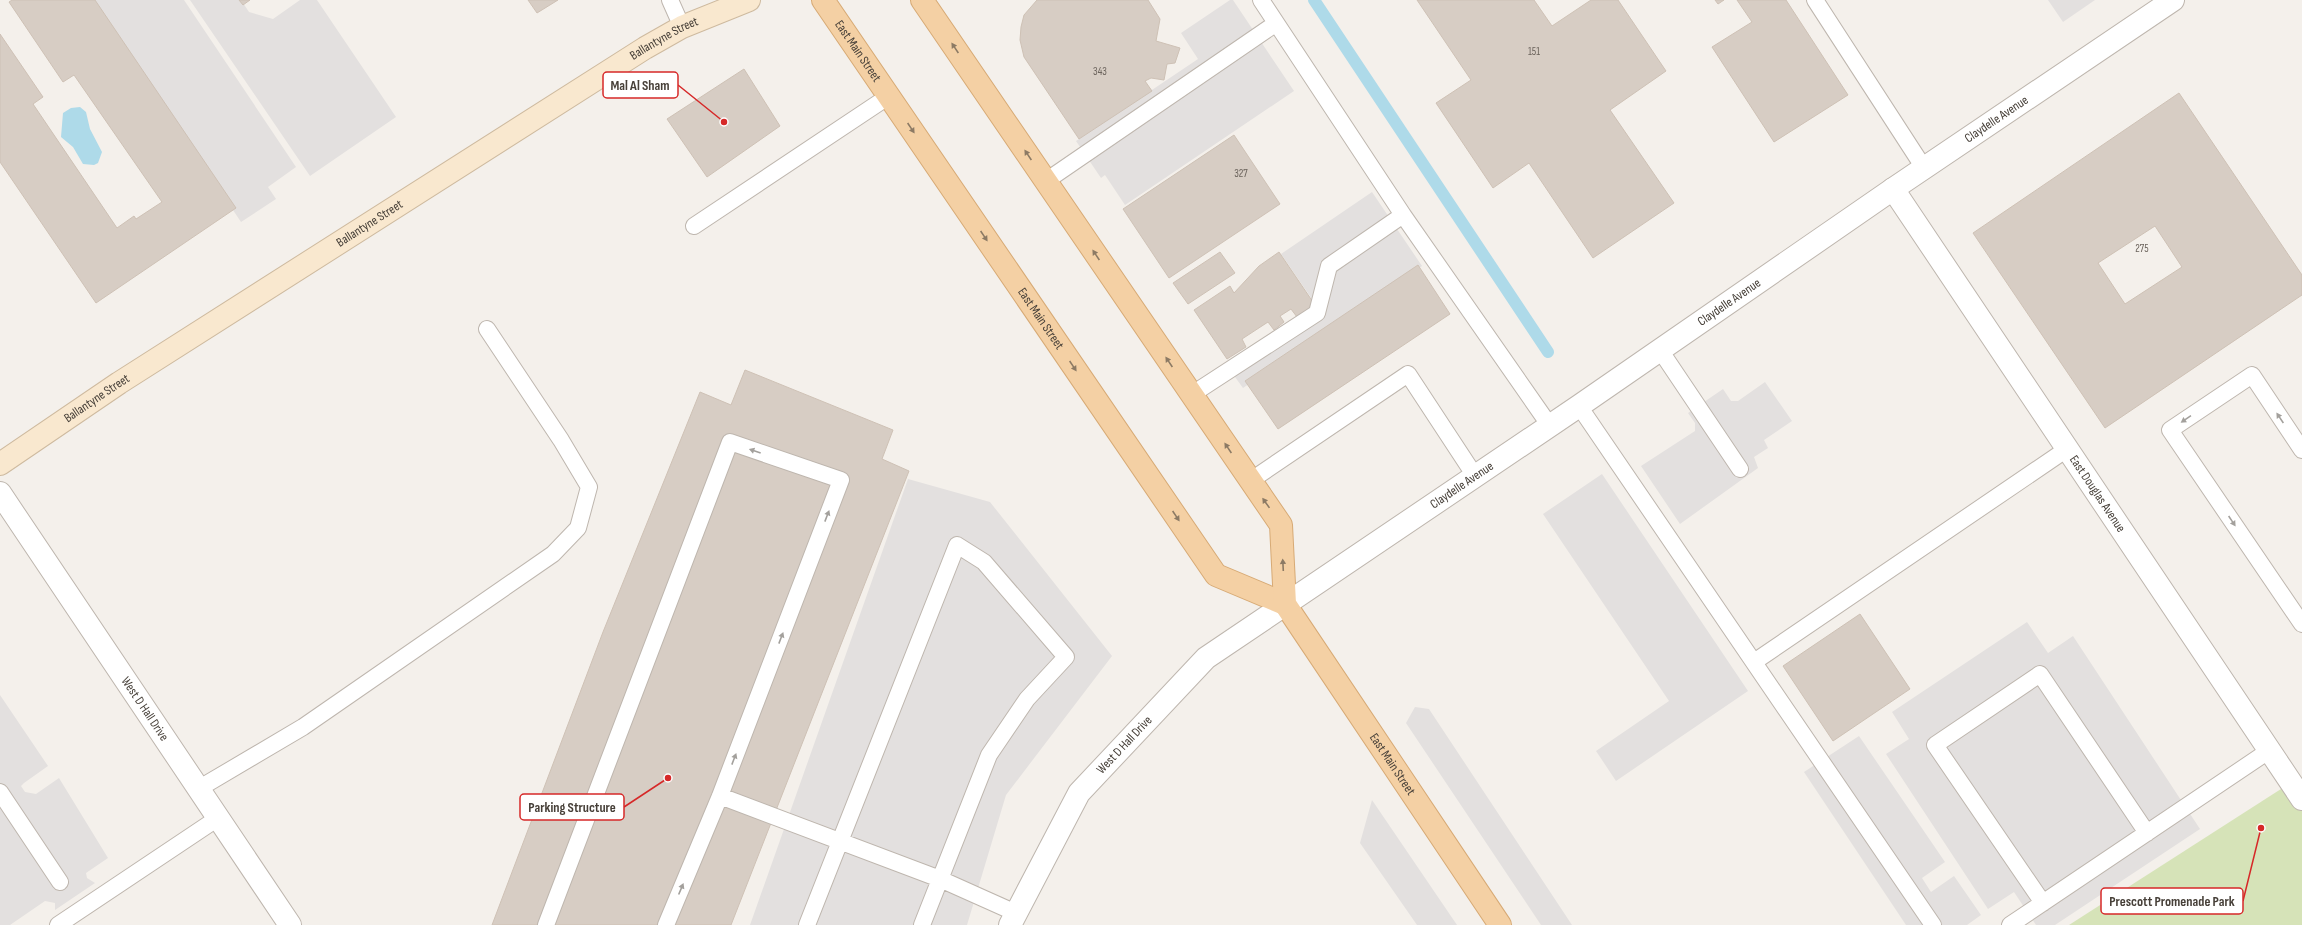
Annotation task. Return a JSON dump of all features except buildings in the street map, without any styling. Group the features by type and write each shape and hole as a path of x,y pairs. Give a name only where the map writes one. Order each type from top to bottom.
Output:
{"main road":[{"name":"Ballantyne Street","path":"0,464 119,383 645,48 682,27 749,0"},
{"name":"East Main Street","path":"823,0 1216,575 1285,604 1500,925"},
{"path":"922,0 1281,525 1285,604"}],"street":[{"name":"Claydelle Avenue","path":"1285,604 1550,426 1893,189 2173,0"},
{"name":"East Douglas Avenue","path":"1893,189 2302,799"},
{"name":"West D Hall Drive","path":"0,493 290,925"},
{"name":"West D Hall Drive","path":"1013,919 1079,793 1206,658 1285,604"}],"lane":[{"path":"670,0 682,27"},
{"path":"1261,0 1275,24 1403,215 1550,426"},
{"path":"1815,0 1924,168"},
{"path":"1046,181 1275,24"},
{"path":"694,226 889,96"},
{"path":"1191,395 1316,313 1329,266 1403,215"},
{"path":"198,789 303,727 553,554 578,528 589,487 561,440 488,329"},
{"path":"1660,350 1740,469"},
{"path":"1250,481 1408,374 1475,476"},
{"path":"2302,450 2252,375 2170,430 2302,624"},
{"path":"1579,406 1933,925"},
{"path":"546,925 730,442 841,480 720,796 666,925"},
{"path":"1754,662 2068,449"},
{"path":"807,925 957,545 984,562 1066,657 1027,699 989,755 922,925"},
{"path":"2043,903 1935,745 2040,674 2147,832"},
{"path":"2010,925 2270,750"},
{"path":"0,792 60,882"},
{"path":"720,796 940,879 1013,919"},
{"path":"58,925 218,818"}],"green space":[{"path":"2292,782 2302,796 2302,925 2069,925"}],"shaded area":[{"path":"92,0 184,0 296,167 268,187 276,199 241,222"},
{"path":"190,0 241,0 249,12 273,19 300,0 317,0 396,117 310,176"},
{"path":"1230,0 1233,0 1294,91 1125,205 1105,175 1101,178 1076,141 1198,59 1181,33"},
{"path":"2048,0 2095,0 2063,22"},
{"path":"1372,192 1422,266 1243,388 1227,366 1316,305 1281,254"},
{"path":"1765,382 1792,421 1764,440 1768,448 1754,457 1758,468 1680,524 1641,466 1695,431 1695,423 1688,413 1723,389 1731,401 1738,401"},
{"path":"1602,474 1748,691 1616,781 1596,751 1669,701 1543,514"},
{"path":"908,479 990,502 1112,656 1006,795 967,925 750,925"},
{"path":"2027,622 2048,653 2073,636 2200,829 2055,925 2036,925 2014,892 1988,909 1886,754 1909,739 1892,712"},
{"path":"0,695 48,766 21,786 25,792 36,794 59,778 108,858 86,873 87,878 95,883 55,910 55,903 45,901 10,925 0,925"},
{"path":"1415,707 1429,709 1572,925 1541,925 1406,723"},
{"path":"1859,736 1945,862 1922,878 1931,892 1954,876 1981,915 1967,925 1906,925 1804,772"},
{"path":"1372,800 1457,925 1417,925 1360,843"}],"water":[{"path":"80,107 86,112 90,129 102,152 98,163 94,165 83,164 73,147 61,137 63,113 71,108"}],"waterway":[{"path":"1314,0 1548,352"}],"place":[{"name":"Mal Al Sham","path":"724,122"},
{"name":"Parking Structure","path":"668,778"},
{"name":"Prescott Promenade Park","path":"2261,828"}]}
